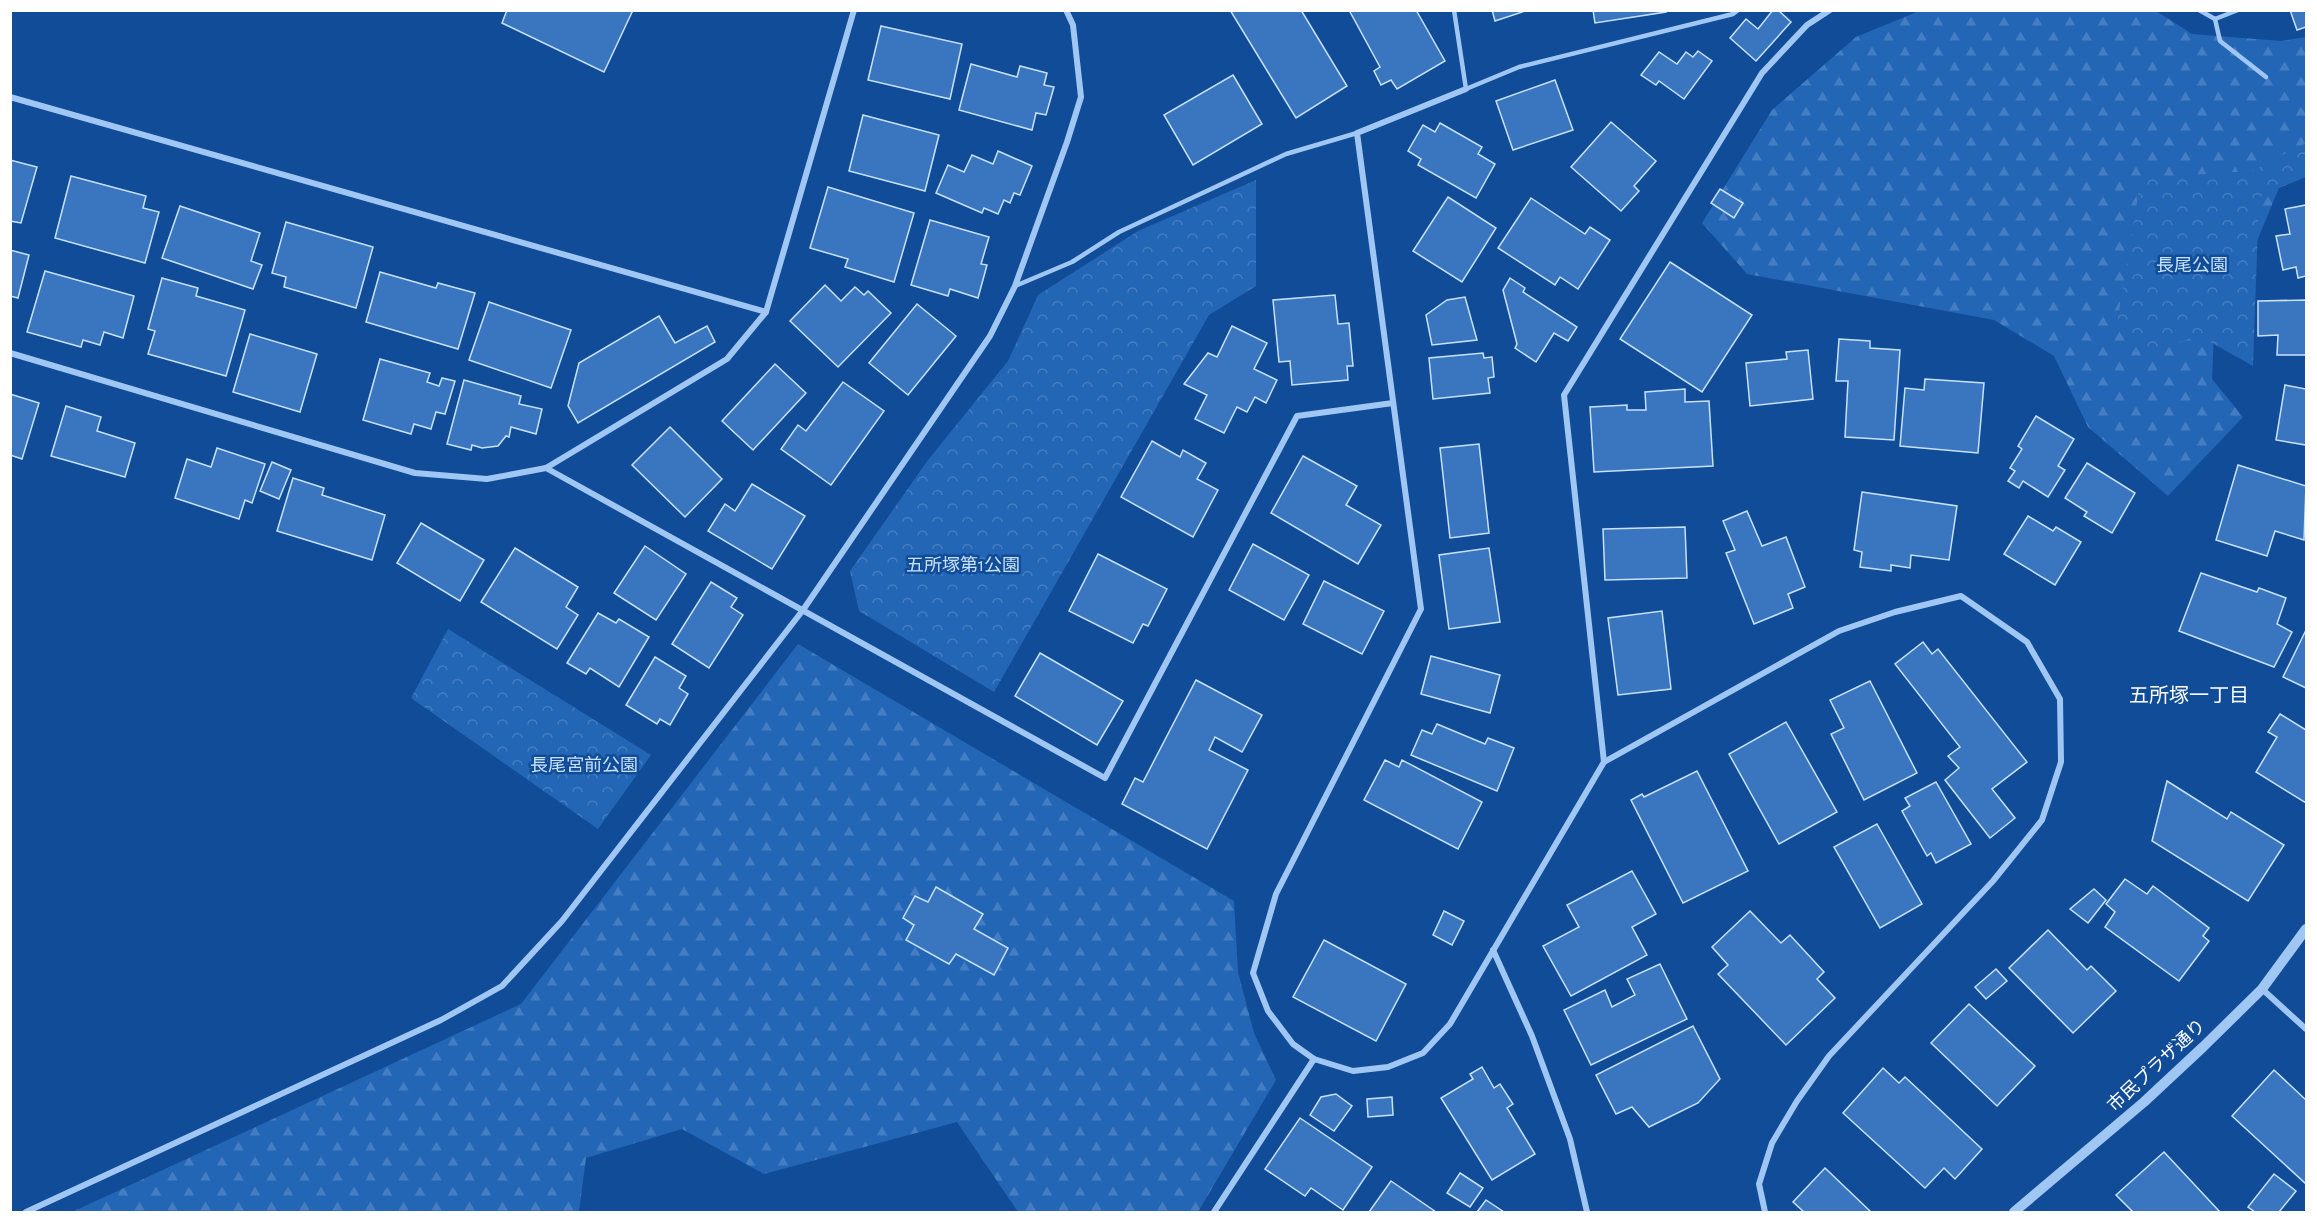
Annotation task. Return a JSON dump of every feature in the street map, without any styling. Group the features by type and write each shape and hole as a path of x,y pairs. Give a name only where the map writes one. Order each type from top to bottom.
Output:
{"street":[{"path":"10,353 415,473 487,479 546,468 727,359 766,312 854,10"},
{"path":"26,1212 441,1020 502,986 562,921 803,610 990,336 1015,286 1081,97 1073,25 1066,10"},
{"path":"1604,762 1564,395 1762,73 1807,26 1830,10"},
{"path":"1466,89 1357,133 1421,609 1276,894 1253,973 1268,1011 1293,1044 1314,1059 1353,1071 1388,1066 1423,1053 1450,1024 1604,762 1839,631 1895,612 1961,596 2026,642 2060,699 2061,762 2042,820 1994,881 1829,1056 1797,1101 1772,1143 1759,1184 1765,1212"},
{"path":"10,96 766,312"},
{"path":"546,468 1105,778 1297,416 1393,403"},
{"name":"市民プラザ通り","path":"2014,1212 2144,1102 2262,989 2307,929"},
{"path":"1493,950 1532,1036 1570,1139 1587,1212"},
{"path":"2262,989 2307,1029"},
{"path":"1214,1212 1314,1059"}],"lane":[{"path":"1454,10 1466,89 1519,67 1733,14 1738,10"},
{"path":"2199,10 2215,19 2220,41 2266,77"},
{"path":"2215,19 2238,10"},
{"path":"1015,286 1072,262 1119,232 1287,154 1357,133"}],"green space":[{"path":"1919,11 2156,11 2192,34 2281,41 2306,37 2306,177 2279,188 2257,241 2215,311 2212,379 2243,417 2168,496 2088,427 2054,356 1994,320 1747,274 1702,223 1772,110 1856,37"},
{"name":"長尾公園","path":"2306,143 2306,175 2259,197 2253,366 2198,335 2147,356 2117,324 2141,178 2252,171"},
{"name":"五所塚第1公園","path":"1256,180 1256,286 1209,315 994,692 859,611 850,571 928,460 1008,361 1038,295 1138,231"},
{"name":"長尾宮前公園","path":"448,629 651,755 598,829 411,698"},
{"path":"798,644 1234,901 1238,972 1254,1033 1276,1080 1198,1212 1018,1212 957,1122 764,1174 682,1129 586,1158 579,1212 72,1212 521,1004"}],"building":[{"path":"507,10 633,10 604,72 502,23"},
{"path":"1230,10 1301,10 1347,86 1296,118"},
{"path":"1349,10 1416,10 1445,61 1397,89 1391,80 1381,85 1374,71 1380,67"},
{"path":"1492,10 1528,10 1495,21"},
{"path":"1593,10 1666,10 1666,12 1595,23"},
{"path":"1773,10 1778,10 1791,22 1756,61 1730,38 1746,19 1758,29"},
{"path":"2290,10 2306,10 2306,27 2297,30"},
{"path":"881,26 962,44 950,99 868,80"},
{"path":"1698,51 1712,61 1684,99 1659,81 1656,85 1641,75 1659,52 1677,64 1686,52 1693,57"},
{"path":"971,64 1017,77 1020,66 1047,73 1044,85 1054,87 1046,115 1036,113 1032,130 959,110"},
{"path":"1233,75 1262,124 1193,165 1164,115"},
{"path":"1555,80 1573,130 1513,150 1496,101"},
{"path":"863,115 939,135 925,191 849,171"},
{"path":"1611,122 1656,161 1634,186 1639,191 1621,211 1571,167"},
{"path":"1440,123 1482,147 1478,154 1495,164 1476,198 1418,165 1421,159 1408,151 1423,125 1435,132"},
{"path":"998,151 1032,166 1020,195 1014,193 1010,203 1004,200 998,214 984,208 982,213 936,193 948,165 964,172 972,155 993,164"},
{"path":"10,160 37,167 21,223 10,221"},
{"path":"71,176 146,196 143,208 159,212 145,263 55,238"},
{"path":"828,187 914,213 894,282 845,267 848,259 810,248"},
{"path":"1720,189 1743,203 1734,218 1711,203"},
{"path":"1448,197 1496,228 1462,282 1413,251"},
{"path":"1531,198 1585,234 1590,227 1610,240 1578,289 1560,277 1555,285 1498,248"},
{"path":"2306,205 2306,276 2298,278 2296,267 2283,270 2276,236 2290,234 2285,209"},
{"path":"180,206 260,233 251,261 262,265 253,289 162,258"},
{"path":"930,220 989,237 981,264 987,265 978,298 950,289 948,296 911,285"},
{"path":"286,222 373,247 356,308 284,287 286,277 272,273"},
{"path":"10,250 29,255 18,298 10,296"},
{"path":"1670,262 1752,315 1702,392 1620,339"},
{"path":"45,271 134,296 123,338 104,332 100,345 83,340 81,347 27,332"},
{"path":"380,272 436,288 438,283 475,293 458,349 366,322"},
{"path":"162,278 198,288 196,296 245,310 226,376 148,354 155,331 148,329"},
{"path":"1510,278 1525,288 1523,292 1577,327 1568,341 1554,333 1536,362 1515,348 1517,344 1503,290"},
{"path":"825,285 841,301 855,287 864,295 868,291 891,313 838,367 790,321"},
{"path":"1335,295 1338,324 1349,323 1353,366 1347,366 1348,380 1292,385 1290,361 1279,362 1273,300"},
{"path":"1465,297 1477,340 1432,345 1426,315 1447,300"},
{"path":"2306,300 2306,355 2277,355 2278,335 2258,336 2258,301"},
{"path":"489,302 571,330 551,388 469,360"},
{"path":"917,304 956,336 908,395 869,363"},
{"path":"659,316 675,343 707,326 715,342 578,423 568,406 579,363"},
{"path":"1232,326 1267,343 1254,369 1277,380 1266,403 1255,397 1247,412 1237,407 1224,433 1195,419 1207,395 1184,384 1208,353 1217,357"},
{"path":"250,334 317,354 300,412 233,392"},
{"path":"1839,339 1870,341 1870,348 1900,350 1894,440 1845,437 1848,381 1836,381"},
{"path":"1808,350 1813,399 1750,406 1746,363 1787,359 1786,352"},
{"path":"1483,353 1484,358 1492,357 1494,377 1488,378 1490,393 1433,399 1429,358"},
{"path":"380,359 430,373 427,382 439,386 442,378 455,381 445,414 436,412 431,429 414,424 411,434 363,420"},
{"path":"775,364 806,393 753,450 722,421"},
{"path":"1925,379 1984,383 1978,453 1900,446 1905,388 1924,390"},
{"path":"464,380 521,396 519,404 542,409 536,434 511,427 509,437 506,436 498,446 482,448 472,445 471,450 447,444"},
{"path":"843,382 884,411 831,485 781,449 798,425 806,431"},
{"path":"2285,385 2306,389 2306,445 2276,440"},
{"path":"1685,389 1685,402 1709,401 1713,466 1594,472 1590,407 1627,405 1627,410 1646,410 1645,392"},
{"path":"10,394 39,403 22,459 10,455"},
{"path":"66,406 101,417 97,431 135,443 125,477 51,456"},
{"path":"2036,416 2074,439 2058,466 2065,470 2048,497 2023,481 2019,488 2008,481 2015,471 2010,468 2022,449 2018,446"},
{"path":"670,427 722,479 685,517 632,465"},
{"path":"1152,441 1180,457 1183,450 1206,463 1197,479 1218,490 1193,537 1121,497"},
{"path":"1479,444 1489,533 1450,538 1440,448"},
{"path":"217,448 265,464 252,503 245,500 239,519 175,498 187,459 211,467"},
{"path":"1303,456 1357,486 1346,505 1381,525 1358,564 1271,513"},
{"path":"272,462 291,470 279,499 260,491"},
{"path":"2087,463 2135,493 2112,533 2084,516 2087,512 2065,498"},
{"path":"2238,465 2306,486 2304,540 2275,531 2267,556 2216,540"},
{"path":"293,478 324,488 322,495 385,515 372,560 277,531"},
{"path":"752,484 805,516 772,569 708,531 725,504 735,511"},
{"path":"1862,492 1957,506 1949,560 1911,555 1910,568 1891,565 1891,571 1860,567 1862,552 1854,550"},
{"path":"1747,511 1762,546 1786,537 1805,587 1788,594 1793,608 1754,624 1726,553 1735,550 1723,521"},
{"path":"2028,516 2053,531 2056,527 2081,542 2055,585 2004,554"},
{"path":"421,523 484,560 460,601 397,563"},
{"path":"1685,527 1687,578 1605,580 1603,529"},
{"path":"1253,544 1309,575 1284,620 1229,590"},
{"path":"645,546 686,574 656,620 614,593"},
{"path":"515,548 578,587 566,607 578,615 557,649 481,602"},
{"path":"1489,548 1500,622 1449,629 1439,555"},
{"path":"1098,554 1167,589 1148,626 1143,624 1133,643 1069,611"},
{"path":"2201,573 2257,592 2259,588 2286,598 2277,624 2292,632 2274,667 2179,631"},
{"path":"1324,581 1384,611 1362,654 1303,624"},
{"path":"711,582 737,598 731,607 743,615 709,668 672,644"},
{"path":"1662,611 1671,689 1618,695 1608,618"},
{"path":"598,613 616,623 619,619 649,637 619,687 590,668 586,674 567,663"},
{"path":"2306,630 2306,688 2283,677"},
{"path":"1923,642 1932,654 1938,649 2027,762 1992,789 2015,818 1990,838 1945,780 1959,768 1948,756 1960,747 1895,664"},
{"path":"1040,653 1123,701 1097,745 1015,696"},
{"path":"1431,656 1500,675 1490,713 1421,694"},
{"path":"655,657 686,676 679,688 688,694 670,725 660,719 657,724 626,705"},
{"path":"1196,680 1262,715 1242,752 1215,737 1209,750 1248,770 1207,849 1122,804 1135,778 1143,782"},
{"path":"1870,681 1917,773 1864,800 1831,734 1844,728 1830,700"},
{"path":"2280,714 2306,730 2306,803 2256,772 2277,737 2268,732"},
{"path":"1786,722 1837,812 1779,844 1729,754"},
{"path":"1437,724 1485,744 1488,738 1514,748 1497,791 1411,755 1422,730 1432,734"},
{"path":"1385,760 1399,767 1402,760 1482,802 1458,849 1364,800"},
{"path":"1697,771 1748,871 1683,903 1631,800 1642,794 1644,797"},
{"path":"2167,781 2227,819 2231,812 2284,845 2248,901 2152,841"},
{"path":"1936,782 1971,844 1936,863 1931,853 1927,856 1902,811 1910,806 1905,798"},
{"path":"1877,824 1922,904 1880,928 1834,847"},
{"path":"1632,871 1656,914 1632,927 1647,955 1571,996 1543,946 1579,927 1567,905"},
{"path":"2125,879 2147,894 2153,886 2209,928 2203,936 2209,941 2179,981 2105,927 2115,912 2106,904"},
{"path":"936,887 983,914 974,929 1008,948 994,975 956,954 949,964 906,940 914,925 903,918 915,896 928,902"},
{"path":"2094,889 2106,900 2088,923 2070,909"},
{"path":"1444,911 1464,921 1452,945 1433,935"},
{"path":"1750,911 1781,943 1790,935 1824,972 1817,979 1835,998 1786,1045 1718,974 1728,965 1712,947"},
{"path":"2048,930 2087,970 2091,966 2116,991 2073,1033 2009,968"},
{"path":"1324,940 1406,984 1376,1041 1293,997"},
{"path":"1660,964 1687,1019 1591,1065 1564,1010 1605,990 1612,1007 1635,995 1627,979"},
{"path":"1996,969 2007,981 1986,999 1975,987"},
{"path":"1969,1004 2035,1066 1997,1106 1931,1043"},
{"path":"1693,1026 1720,1079 1698,1103 1649,1127 1632,1107 1616,1114 1596,1075"},
{"path":"1482,1067 1494,1088 1500,1084 1513,1104 1507,1108 1535,1154 1492,1180 1441,1098 1473,1079 1470,1074"},
{"path":"1883,1068 1899,1083 1905,1077 1982,1149 1955,1179 1944,1168 1925,1188 1843,1113"},
{"path":"2274,1070 2306,1100 2306,1184 2232,1116"},
{"path":"1336,1094 1352,1106 1334,1131 1310,1115 1321,1097"},
{"path":"1392,1097 1393,1115 1368,1117 1367,1099"},
{"path":"1300,1118 1372,1167 1343,1210 1311,1188 1305,1196 1265,1169"},
{"path":"2164,1152 2220,1212 2133,1212 2116,1195"},
{"path":"1825,1168 1871,1212 1804,1212 1793,1202"},
{"path":"1460,1173 1483,1188 1470,1207 1447,1193"},
{"path":"2274,1174 2296,1191 2279,1212 2255,1212 2248,1207"},
{"path":"1391,1181 1436,1212 1369,1212"},
{"path":"1486,1200 1504,1212 1477,1212"}],"district":[{"name":"五所塚一丁目","path":"2189,696"}]}
